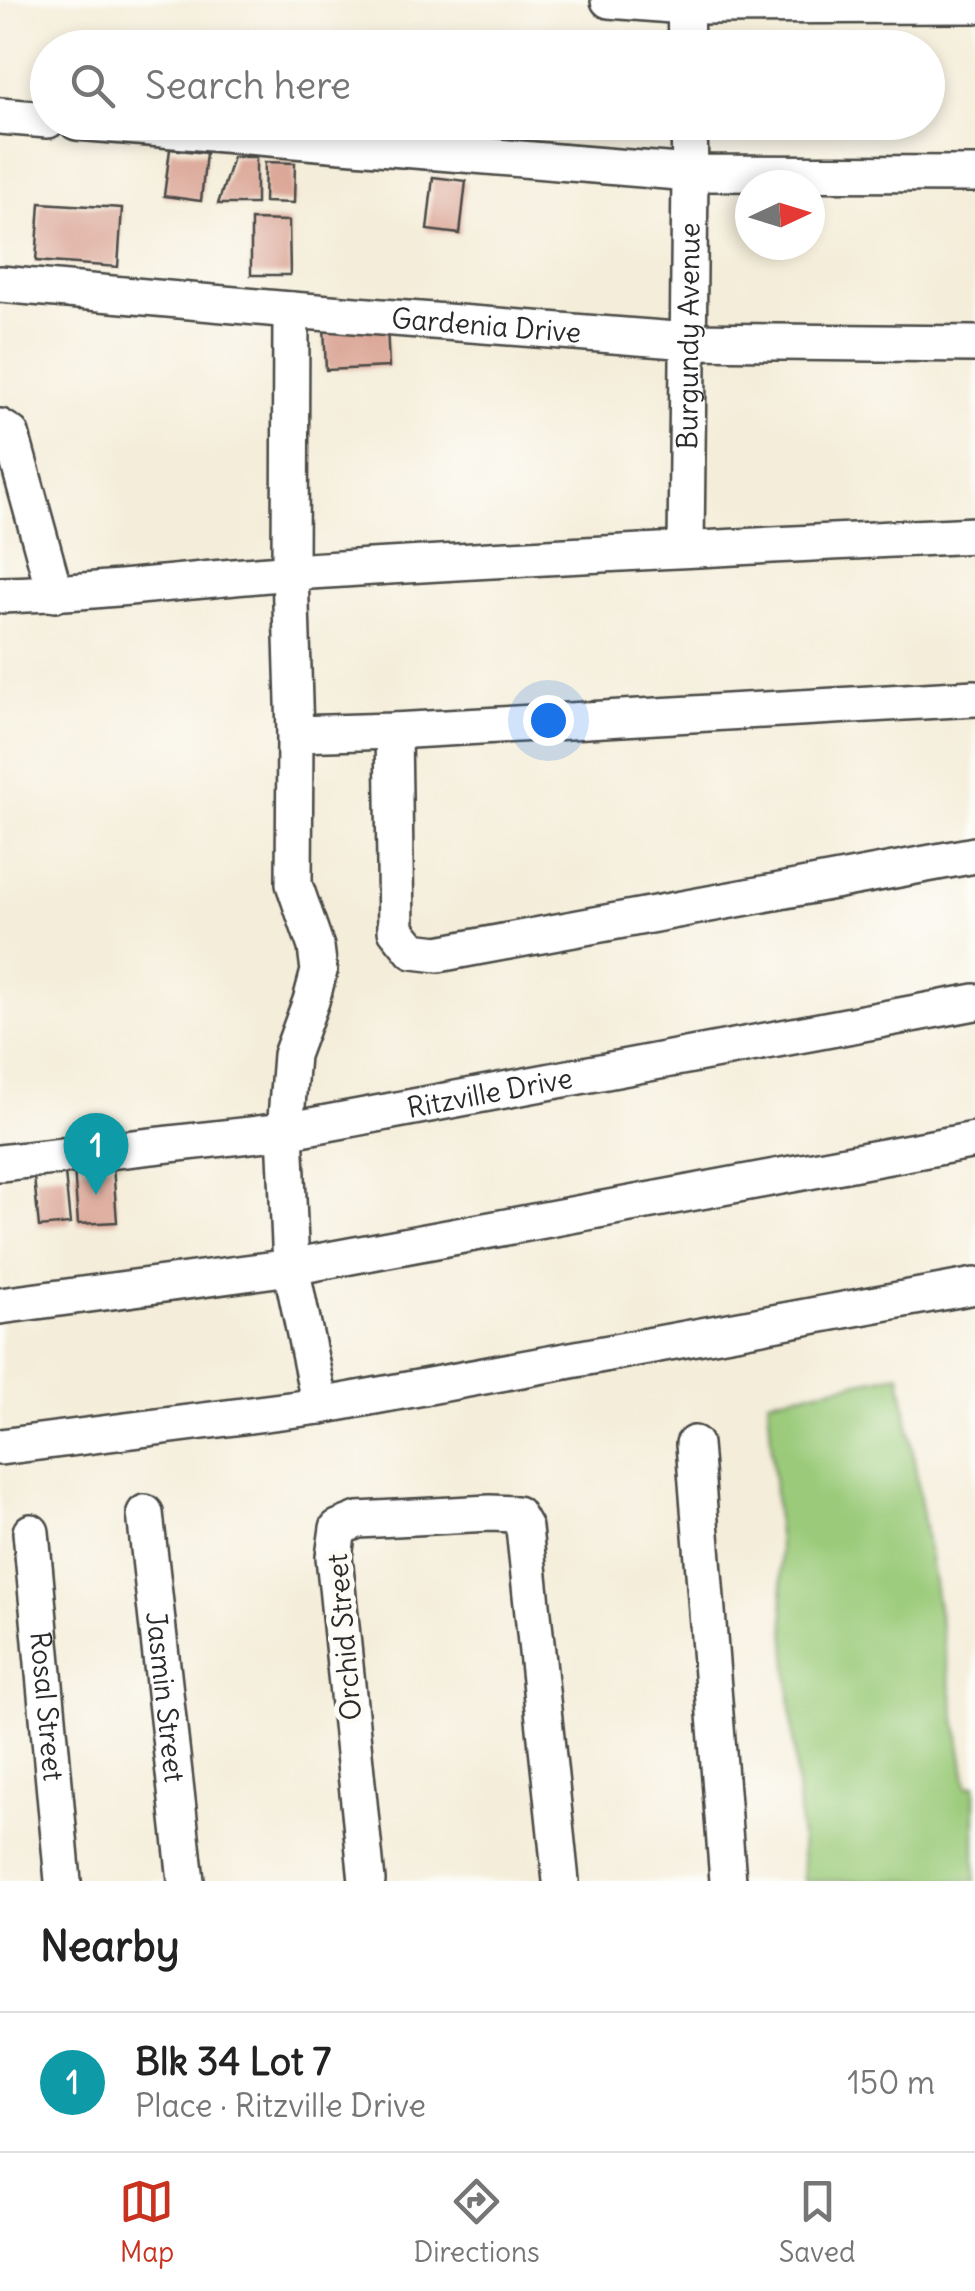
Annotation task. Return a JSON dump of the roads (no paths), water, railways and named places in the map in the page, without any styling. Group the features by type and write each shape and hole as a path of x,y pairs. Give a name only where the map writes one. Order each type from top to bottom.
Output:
{"street":[{"path":"609,0 975,5"},
{"path":"684,3 685,30"},
{"path":"0,116 30,118"},
{"path":"293,140 690,173 975,174"},
{"name":"Burgundy Avenue","path":"686,548 689,140"},
{"name":"Gardenia Drive","path":"0,284 690,341 975,344"},
{"path":"291,310 294,884 316,946 319,970 291,1055 286,1132 290,1267 320,1406"},
{"path":"0,428 11,434 54,594"},
{"path":"0,596 290,572 975,535"},
{"path":"295,734 975,698"},
{"path":"393,731 396,930 413,951 438,954 975,855"},
{"name":"Ritzville Drive","path":"0,1163 286,1132 975,1002"},
{"path":"0,1306 290,1267 975,1140"},
{"path":"0,1447 320,1406 975,1286"},
{"path":"694,1444 728,1881"},
{"name":"Orchid Street","path":"367,1881 334,1557 338,1528 358,1520 490,1512 516,1514 524,1528 560,1881"},
{"name":"Jasmin Street","path":"145,1513 186,1881"},
{"name":"Rosal Street","path":"30,1532 63,1881"}],"place":[{"name":"Blk 34 Lot 7","path":"96,1195"}]}
